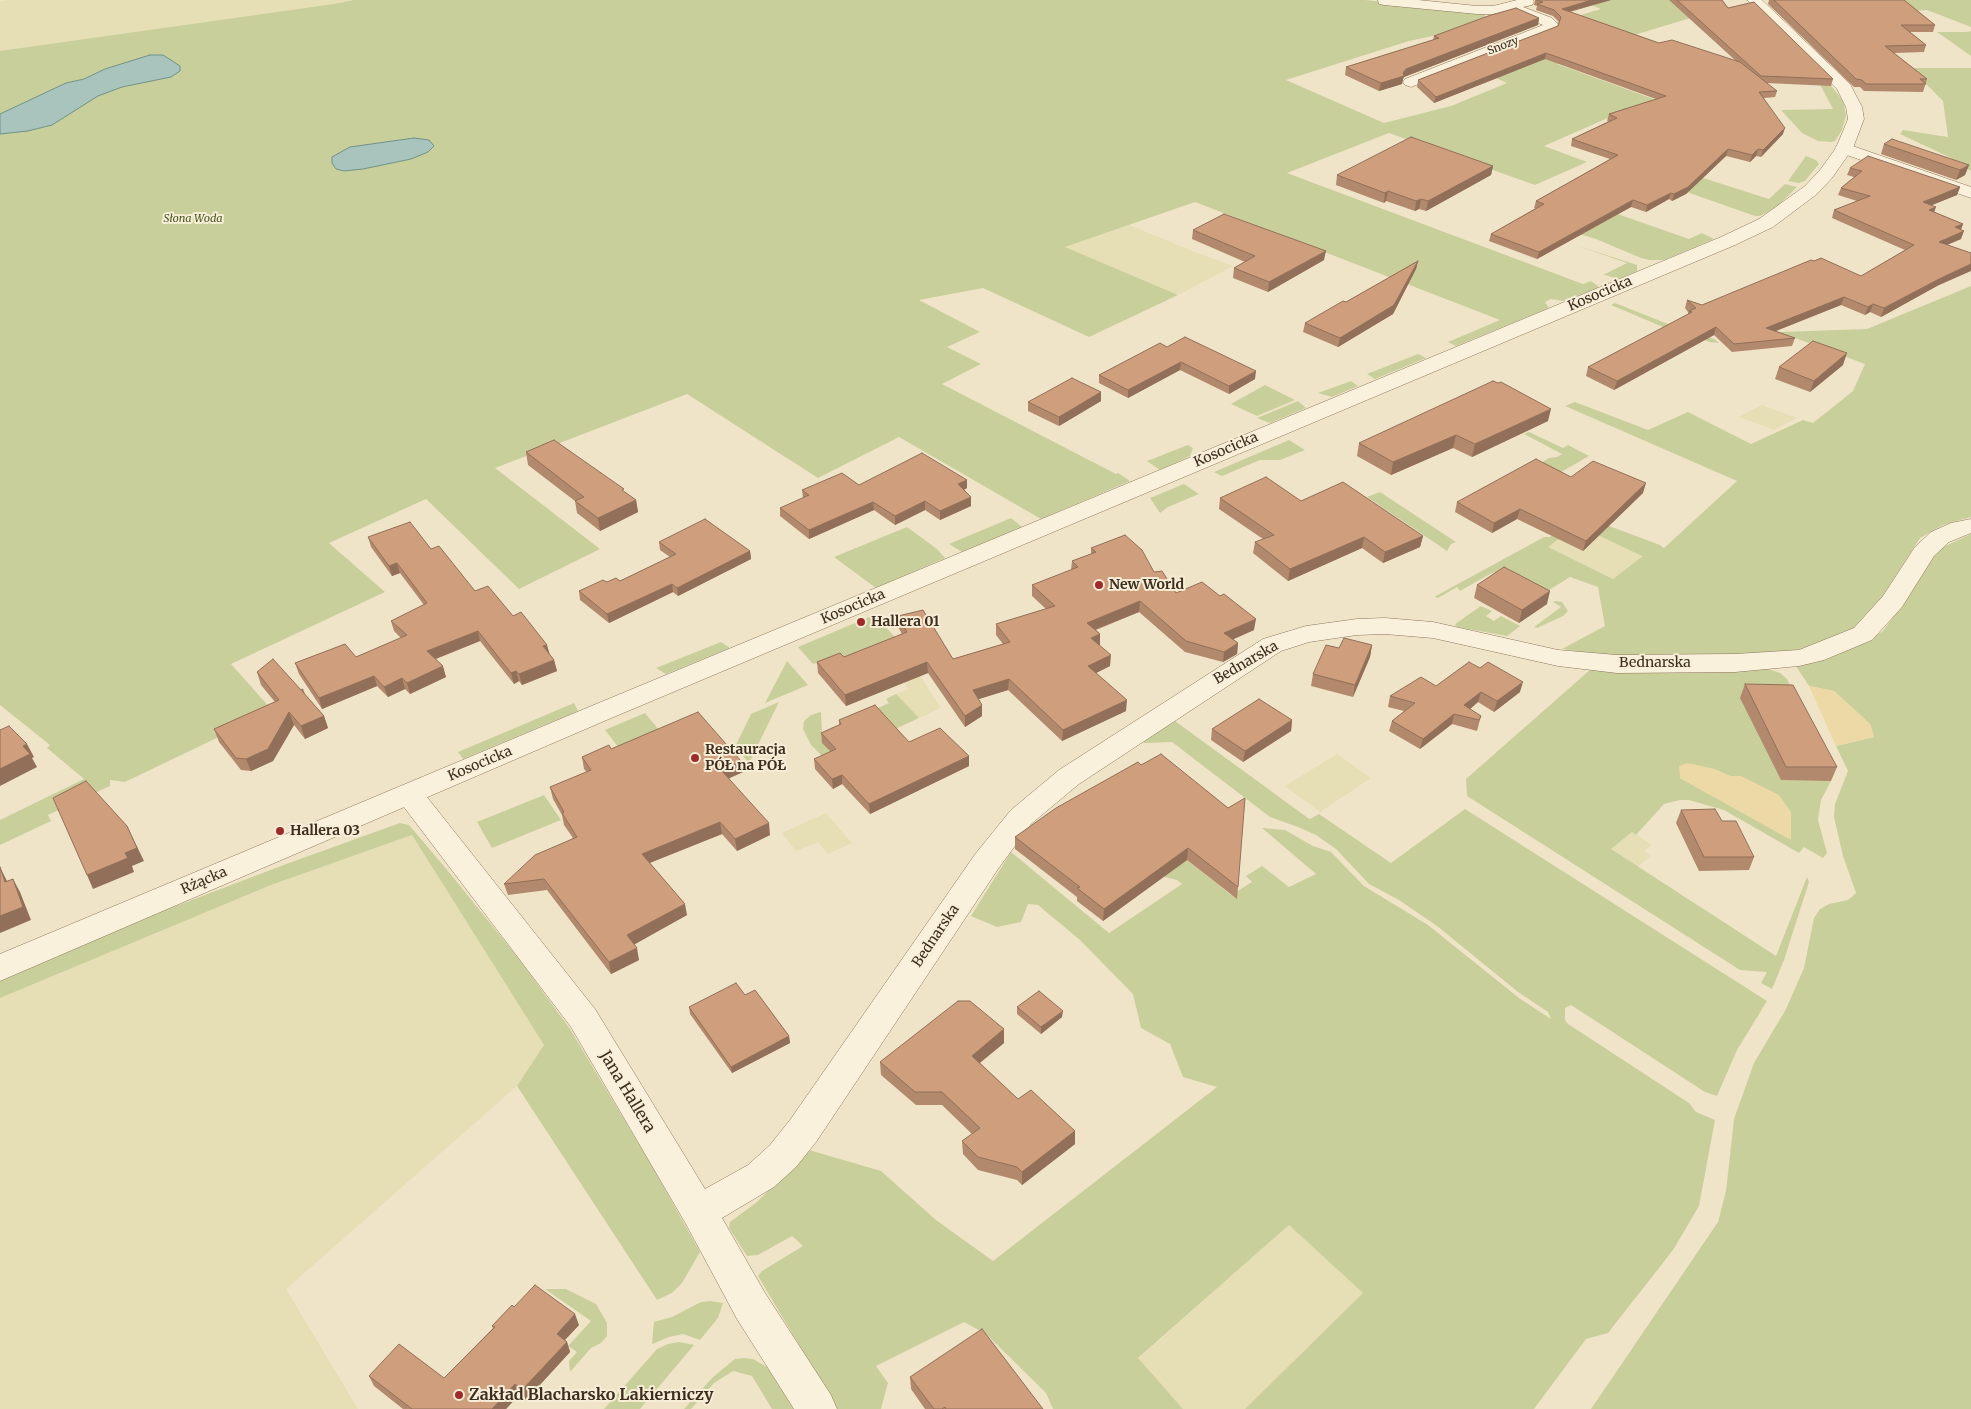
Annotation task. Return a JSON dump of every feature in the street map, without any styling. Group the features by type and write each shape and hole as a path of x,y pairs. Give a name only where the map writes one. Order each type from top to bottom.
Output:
{"street":[{"path":"1384,1 1476,10 1509,7 1536,0"},
{"name":"Kosocicka","path":"409,794 1728,241 1766,223 1789,208 1811,190 1844,148 1856,119 1849,94 1828,70 1754,0"},
{"name":"Snozy","path":"1410,82 1550,28 1551,24 1547,21 1509,7"},
{"path":"1844,148 1971,193"},
{"name":"Bednarska","path":"699,1212 761,1176 784,1156 803,1131 987,860 1021,817 1069,777 1272,645 1306,634 1357,627 1385,626 1433,630 1558,658 1617,664 1735,662 1799,658 1816,654 1863,634 1893,601 1924,552 1940,537 1960,528 1971,526"},
{"name":"Rżącka","path":"0,968 409,794"},
{"name":"Jana Hallera","path":"409,794 583,1018 699,1212 751,1306 817,1409"}],"shaded area":[{"path":"628,0 0,87 0,1"},
{"path":"1129,225 1233,266 1178,295 1064,247"},
{"path":"1762,405 1797,418 1774,430 1739,417"},
{"path":"1577,525 1643,556 1614,579 1547,547"},
{"path":"898,642 941,708 919,718 896,694 909,689 878,650"},
{"path":"1337,754 1371,778 1320,812 1285,786"},
{"path":"826,813 852,843 828,854 818,842 796,851 782,833"},
{"path":"1632,832 1652,845 1644,851 1651,856 1638,867 1611,849"},
{"path":"412,835 544,1045 517,1086 286,1289 358,1409 0,1409 0,998 271,885"},
{"path":"1289,1225 1363,1293 1245,1409 1183,1409 1138,1359"}],"green space":[{"name":"Słona Woda","path":"354,0 1365,0 1486,12 1484,18 1457,31 1409,41 1286,80 1384,123 1451,106 1507,83 1467,65 1515,45 1562,61 1557,64 1706,118 1608,118 1544,146 1587,162 1535,185 1389,133 1287,173 1583,284 1591,281 1598,286 1598,288 1564,301 1551,299 1545,302 1549,308 1456,346 1448,342 1500,320 1195,202 1065,247 1178,295 1089,337 983,288 919,300 980,332 947,347 981,364 942,384 1116,474 1118,473 1130,481 1041,519 899,437 818,478 687,394 495,468 600,549 519,589 426,499 329,543 385,592 231,664 273,711 125,782 110,780 110,786 48,815 51,821 0,845 0,820 84,779 47,748 50,745 0,705 0,51"},
{"path":"1579,0 1683,0 1691,13 1723,12 1721,15 1697,16 1608,43 1567,26 1555,30 1553,22 1520,7 1540,3 1524,8 1557,22 1601,9"},
{"path":"1891,0 1971,0 1971,27 1927,10 1860,16"},
{"path":"1971,31 1971,56 1937,32 1968,32"},
{"path":"1910,68 1971,68 1971,171 1951,158 1900,134 1903,130 1948,137 1943,101"},
{"path":"1822,74 1843,101 1846,115 1842,130 1835,141 1831,142 1818,141 1802,133 1781,110 1833,109 1816,77"},
{"path":"1631,155 1769,199 1785,184 1797,187 1777,207 1760,216 1755,216 1610,165"},
{"path":"1806,156 1816,160 1819,164 1805,181 1799,183 1788,181"},
{"path":"1572,198 1689,239 1702,233 1714,239 1664,260 1641,258 1596,239 1558,228"},
{"path":"1575,245 1637,265 1637,271 1619,279 1603,275 1627,263"},
{"path":"1971,286 1971,517 1943,525 1920,538 1875,608 1852,630 1814,647 1770,654 1629,659 1562,649 1605,626 1598,587 1570,577 1546,592 1507,568 1490,574 1460,591 1457,587 1438,598 1434,597 1544,537 1550,537 1577,520 1577,514 1664,548 1737,481 1565,406 1575,402 1648,430 1688,412 1751,444 1803,420 1813,423 1853,391 1865,364 1779,332 1867,329","holes":["1577,525 1642,556 1613,579 1548,547"]},
{"path":"1615,303 1678,328 1714,339 1719,343 1709,342 1673,327 1663,327 1611,305"},
{"path":"1418,354 1426,358 1375,379 1367,374"},
{"path":"1351,381 1358,386 1332,397 1318,393"},
{"path":"1265,385 1295,400 1257,416 1231,404"},
{"path":"1298,401 1306,408 1270,423 1257,418"},
{"path":"1529,432 1563,448 1568,445 1589,456 1551,478 1532,469 1549,458 1562,454 1524,434"},
{"path":"1289,440 1305,450 1280,460 1260,460 1222,476 1214,472"},
{"path":"1188,445 1193,448 1190,456 1160,470 1147,461"},
{"path":"1184,484 1199,494 1168,507 1160,513 1150,498"},
{"path":"1380,492 1456,542 1451,544 1447,551 1367,497"},
{"path":"1011,518 1022,527 962,552 949,544"},
{"path":"907,527 937,549 945,558 876,588 834,557"},
{"path":"1971,534 1971,1409 1591,1409 1718,1222 1726,1191 1734,1119 1754,1063 1786,1009 1804,968 1814,918 1820,909 1829,904 1848,900 1856,893 1843,856 1834,817 1835,804 1848,771 1836,746 1874,737 1870,724 1834,691 1809,686 1796,666 1867,641 1883,631 1901,606 1927,561 1941,548"},
{"path":"1553,602 1562,602 1568,611 1563,616 1537,628 1534,627 1561,607"},
{"path":"1481,606 1492,611 1486,616 1494,621 1501,616 1520,626 1507,636 1457,627 1455,624"},
{"path":"874,615 897,639 821,669 816,663 813,664 798,647"},
{"path":"721,642 730,648 666,674 656,668"},
{"path":"787,661 808,685 765,703"},
{"path":"1765,668 1780,673 1787,679 1831,771 1831,781 1821,800 1818,820 1827,853 1823,858 1804,847 1799,853 1724,810 1689,800 1664,804 1636,835 1632,832 1611,849 1776,956 1807,877 1809,882 1784,960 1772,989 1761,983 1767,972 1740,970 1467,796 1466,779 1591,669","holes":["1703,767 1714,769 1730,776 1741,776 1790,839 1680,778"]},
{"path":"896,694 919,718 891,731 876,709 889,703 886,699"},
{"path":"779,702 749,763 735,747 751,714"},
{"path":"574,703 578,711 463,759 458,752"},
{"path":"821,712 822,734 835,756 826,760 811,745 803,729 804,721 811,715"},
{"path":"645,713 660,731 619,748 605,730"},
{"path":"1175,721 1308,818 1310,819 1319,814 1391,863 1465,809 1767,1001 1737,1050 1717,1096 1705,1092 1571,1005 1565,1008 1565,1020 1568,1024 1689,1103 1696,1112 1715,1120 1699,1206 1673,1250 1608,1333 1586,1339 1534,1409 1245,1409 1363,1293 1289,1225 1138,1358 1183,1409 1053,1409 1046,1393 986,1334 964,1322 876,1366 888,1383 881,1409 837,1409 758,1276 762,1271 803,1246 792,1236 758,1255 747,1256 729,1228 730,1222 757,1202 809,1150 881,1171 936,1220 993,1261 1217,1087 1183,1077 1170,1044 1141,1028 1133,994 1080,940 1038,905 1028,904 1021,922 997,927 971,916 1011,852 1109,933 1182,884 1177,880 1156,875 1173,849 1231,895 1252,882 1246,876 1262,866 1289,887 1316,874 1262,828 1285,830 1313,846 1331,852 1364,886 1428,925 1519,998 1551,1019 1548,1012 1518,992 1437,926 1399,900 1369,884 1336,849 1316,835 1270,817 1172,742 1145,743 1142,741"},
{"path":"544,795 561,820 492,848 477,822"},
{"path":"400,823 409,825 519,959 570,1029 652,1166 700,1252 682,1283 672,1293 657,1300 517,1086 544,1045 412,835 271,885 0,998 0,978 113,930"},
{"path":"545,1289 566,1289 596,1304 607,1323 607,1336 601,1343 591,1348 570,1372 569,1361 577,1352 568,1346 591,1321"},
{"path":"701,1302 723,1303 718,1318 700,1340 683,1334 652,1344 654,1322 672,1317"},
{"path":"679,1342 694,1345 640,1409 604,1409 657,1349"},
{"path":"735,1359 753,1359 767,1367 794,1409 772,1409 752,1376 733,1371 714,1383 691,1409 684,1409 713,1377"}],"sand":[{"path":"1809,686 1834,691 1870,724 1874,737 1836,746"},
{"path":"1688,763 1714,769 1730,776 1741,776 1779,795 1791,812 1791,840 1680,778 1679,766"}],"water":[{"path":"150,55 163,55 180,66 180,71 171,77 122,87 98,96 52,125 28,131 0,134 0,114 66,83 84,79 105,69"},
{"path":"414,138 429,140 434,146 428,152 411,159 363,169 344,171 336,169 332,163 332,157 350,147"}],"building":[{"path":"1537,0 1592,0 1562,9 1659,43 1672,40 1740,62 1777,91 1759,92 1785,128 1763,150 1758,149 1752,155 1728,149 1688,187 1647,205 1633,200 1539,252 1491,234 1544,204 1536,201 1618,155 1572,139 1617,118 1609,114 1666,96 1546,53 1436,97 1418,80 1558,26 1561,17 1554,10 1537,4 1543,2"},
{"path":"1677,0 1722,0 1728,8 1754,2 1833,79 1761,76"},
{"path":"1774,0 1904,0 1935,25 1901,25 1926,45 1885,46 1927,79 1920,79 1926,84 1866,84 1862,80 1856,79"},
{"path":"1516,8 1539,18 1406,69 1403,73 1404,76 1381,83 1346,67 1439,38 1434,36"},
{"path":"1411,137 1493,166 1428,201 1421,199 1416,201 1388,191 1385,193 1337,175"},
{"path":"1892,139 1969,165 1960,170 1884,144"},
{"path":"1868,156 1960,187 1923,202 1936,207 1929,210 1963,224 1955,227 1964,231 1939,242 1971,253 1971,264 1884,308 1873,304 1868,307 1844,297 1766,328 1795,338 1734,344 1716,327 1617,381 1588,367 1692,312 1689,311 1696,308 1687,300 1702,305 1811,260 1814,261 1821,258 1861,276 1914,245 1834,210 1870,196 1841,188 1862,171 1850,168"},
{"path":"1224,214 1326,251 1269,282 1234,268 1255,256 1193,230"},
{"path":"1418,261 1394,305 1340,338 1305,323 1343,301 1346,302"},
{"path":"1185,337 1256,371 1229,386 1181,362 1128,390 1099,375 1160,343 1167,347"},
{"path":"1813,341 1847,353 1814,381 1779,367"},
{"path":"1072,378 1101,392 1059,417 1028,402"},
{"path":"1493,381 1501,382 1551,409 1475,444 1456,435 1393,462 1359,443"},
{"path":"554,440 624,489 622,490 636,500 598,518 575,501 584,497 526,452"},
{"path":"922,453 967,480 958,484 971,497 940,511 925,501 895,516 873,502 809,530 780,508 809,495 802,490 842,473 859,485"},
{"path":"1536,459 1571,477 1593,461 1646,483 1586,541 1520,509 1494,523 1457,502"},
{"path":"1266,477 1301,501 1343,482 1423,536 1385,552 1364,537 1290,569 1255,542 1274,535 1220,498"},
{"path":"705,519 750,551 677,588 672,584 607,614 579,591 603,580 607,582 616,578 620,581 676,554 659,542"},
{"path":"410,522 431,549 439,546 475,591 488,586 513,616 521,612 547,645 543,646 554,660 519,674 516,671 511,673 478,631 427,651 443,666 407,683 402,678 384,687 374,676 319,698 295,663 345,644 356,657 407,635 391,621 427,603 397,563 389,566 368,537"},
{"path":"1125,535 1142,550 1154,572 1162,571 1176,593 1202,582 1220,596 1224,594 1256,619 1224,633 1238,643 1224,652 1186,641 1140,601 1087,623 1100,634 1091,638 1111,655 1088,666 1127,700 1063,730 1009,679 973,690 982,705 965,716 927,662 845,695 817,662 840,653 844,657 907,632 898,616 923,610 953,659 1010,642 996,624 1055,606 1032,585 1078,567 1072,561 1096,552 1091,548"},
{"path":"1504,567 1550,591 1522,610 1477,585"},
{"path":"1344,638 1372,645 1355,685 1313,674 1326,645 1339,648"},
{"path":"273,659 301,690 303,689 302,691 324,716 301,726 289,712 268,749 246,759 236,758 214,729 279,700 257,672"},
{"path":"1469,662 1480,668 1488,662 1523,682 1497,701 1481,692 1464,705 1481,716 1479,720 1454,714 1423,739 1392,721 1415,703 1390,696 1421,677 1436,686"},
{"path":"1745,684 1793,685 1837,767 1786,767"},
{"path":"1259,699 1292,720 1245,751 1212,729"},
{"path":"875,705 909,742 940,728 969,756 869,804 842,775 832,779 814,759 836,749 821,733 841,724 839,720"},
{"path":"698,712 741,761 721,770 769,823 735,839 720,822 642,854 685,904 627,935 637,948 609,962 544,879 504,884 535,855 577,837 562,813 564,812 550,787 591,770 582,757 609,745 611,749"},
{"path":"9,726 27,744 23,746 30,754 0,769 0,730"},
{"path":"1161,754 1228,808 1245,798 1238,887 1188,848 1104,909 1077,888 1080,887 1015,837 1056,808 1138,762 1141,765"},
{"path":"86,781 127,826 137,848 125,853 128,858 87,875 53,798"},
{"path":"1715,809 1722,821 1736,821 1754,857 1704,857 1681,810"},
{"path":"0,867 5,882 13,879 23,907 0,916"},
{"path":"736,983 745,995 755,990 789,1036 731,1067 689,1007"},
{"path":"1039,991 1063,1011 1041,1027 1017,1007"},
{"path":"958,1001 970,1001 1004,1029 972,1056 1018,1099 1031,1090 1075,1131 1022,1172 1017,1167 978,1157 962,1141 980,1128 942,1092 915,1092 880,1062"},
{"path":"535,1285 575,1314 557,1334 567,1342 522,1390 515,1384 492,1409 412,1409 369,1376 399,1344 444,1378 495,1327 492,1326 512,1305 514,1307"},
{"path":"982,1329 1043,1409 946,1409 945,1407 934,1409 910,1377"}],"place":[{"name":"New World","path":"1099,585"},
{"name":"Hallera 01","path":"861,622"},
{"name":"Restauracja PÓŁ na PÓŁ","path":"695,758"},
{"name":"Hallera 03","path":"280,831"},
{"name":"Zakład Blacharsko Lakierniczy","path":"459,1395"}]}
